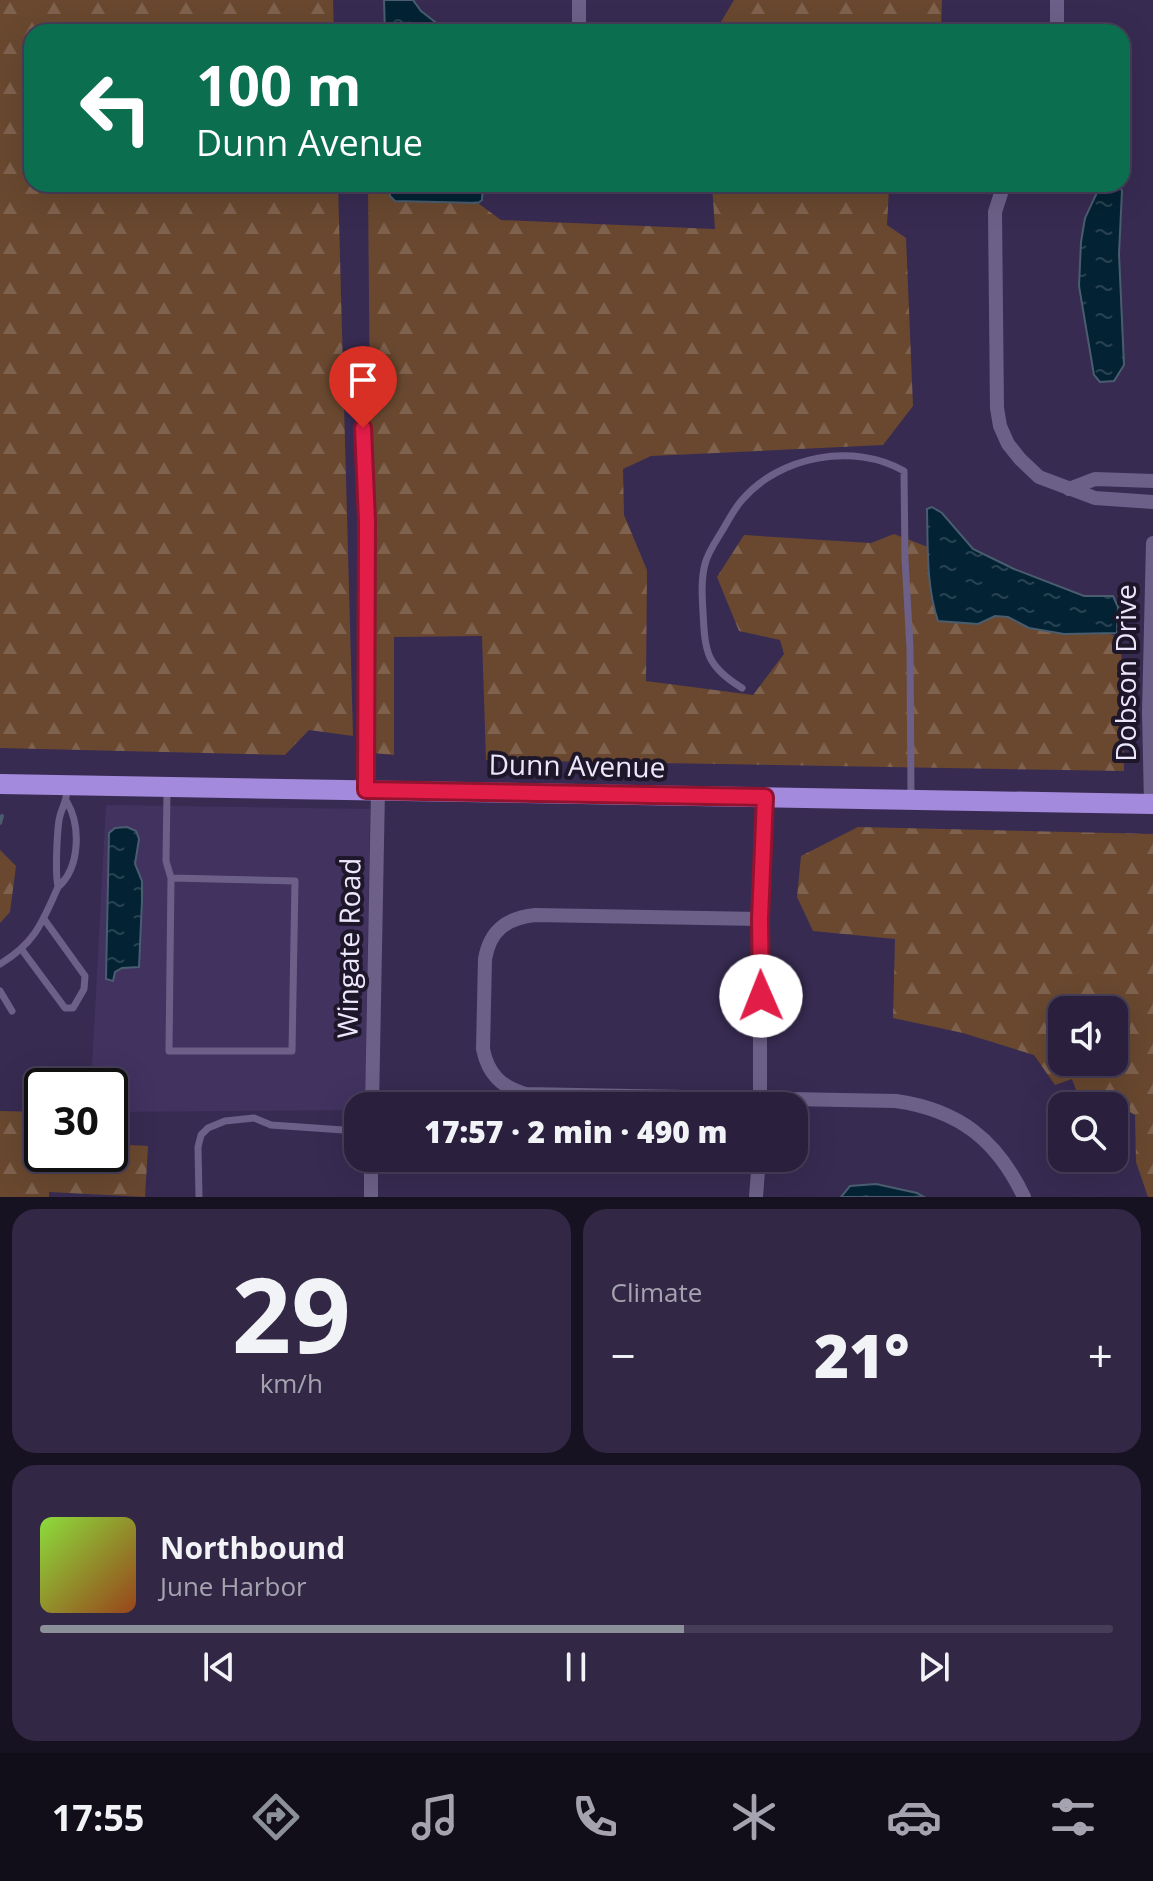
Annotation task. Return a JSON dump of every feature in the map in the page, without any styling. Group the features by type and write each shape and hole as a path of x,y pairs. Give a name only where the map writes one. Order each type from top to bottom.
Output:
{"main road":[{"name":"Dunn Avenue","path":"0,784 67,794 167,787 1152,804"}],"street":[{"path":"579,0 579,24"},
{"path":"1057,0 1057,24"},
{"path":"1001,192 995,212 996,388 1000,426 1008,444 1039,477 1095,498 1153,502"},
{"path":"1069,489 1095,479 1153,481"},
{"name":"Dobson Drive","path":"1152,804 1149,712 1153,543"},
{"name":"Wingate Road","path":"372,790 372,1092"},
{"path":"760,1092 760,919 765,797"},
{"path":"521,1092 501,1083 486,1062 483,1049 488,945 505,922 520,917 760,919"},
{"path":"808,1102 896,1101 942,1112 988,1143 1002,1158 1024,1197"},
{"path":"371,1172 371,1197"},
{"path":"756,1197 758,1172"}],"lane":[{"path":"363,428 372,790"},
{"path":"742,688 714,668 709,657 705,646 702,582 705,562 743,499 793,465 817,458 841,455 868,457 904,471 911,799"},
{"path":"167,787 166,861 171,878 169,1051 292,1051 295,881 171,878"},
{"path":"58,887 59,816 67,794"},
{"path":"0,964 22,950 37,933 58,887 69,877 73,866 76,816 67,794"},
{"path":"22,950 65,1008 73,1008 84,989 85,976 44,919"},
{"path":"0,991 12,1011"},
{"path":"199,1197 198,1147 201,1135 208,1128 225,1121 254,1118 268,1123"},
{"path":"225,1121 236,1125"},
{"path":"256,1125 268,1123 344,1130"}],"shaded area":[{"path":"106,805 370,809 365,1092 344,1092 344,1110 128,1112 128,1068 92,1068"}],"green space":[{"path":"0,0 333,0 334,24 24,24 24,192 338,192 353,736 309,730 285,755 0,748"},
{"path":"734,0 942,0 941,24 720,24"},
{"path":"368,192 390,192 395,201 478,203 501,220 715,229 713,192 889,192 887,225 906,238 913,406 883,445 651,456 623,469 624,515 647,570 646,681 753,695 784,654 780,640 739,631 717,577 744,535 871,543 894,534 928,547 932,604 978,624 995,616 1008,617 1029,628 1064,634 1110,634 1121,638 1124,771 486,760 482,636 394,637 394,755 373,753"},
{"path":"858,827 1153,834 1153,1197 1148,1197 1136,1162 1135,1115 1128,1111 1128,1092 1077,1092 1072,1079 1055,1085 1049,1076 1128,1076 1128,996 1048,996 1048,1075 1034,1055 963,1033 893,1018 895,939 813,931 797,897 801,856"},
{"path":"0,850 16,866 10,912 0,923"},
{"path":"0,1111 24,1112 24,1172 128,1172 128,1145 148,1146 145,1197 49,1192 49,1197 0,1197"}],"water":[{"path":"384,0 413,0 438,24 385,24"},
{"path":"390,192 482,192 482,200 478,203 395,201"},
{"path":"1097,192 1122,192 1119,254 1124,365 1114,381 1100,382 1094,375 1079,286 1085,218"},
{"path":"932,507 942,513 973,549 1014,569 1084,596 1113,596 1118,607 1117,633 1064,634 1029,628 1008,617 995,616 978,624 938,621 928,566 927,509"},
{"path":"127,827 136,831 139,839 135,864 142,881 139,967 122,968 115,972 113,981 106,979 109,833 115,828"},
{"path":"876,1184 924,1197 841,1197 850,1186"}],"waterway":[{"path":"0,823 2,816"}],"route":[{"path":"363,428 367,521 366,790 765,797 760,919 761,996"}]}
